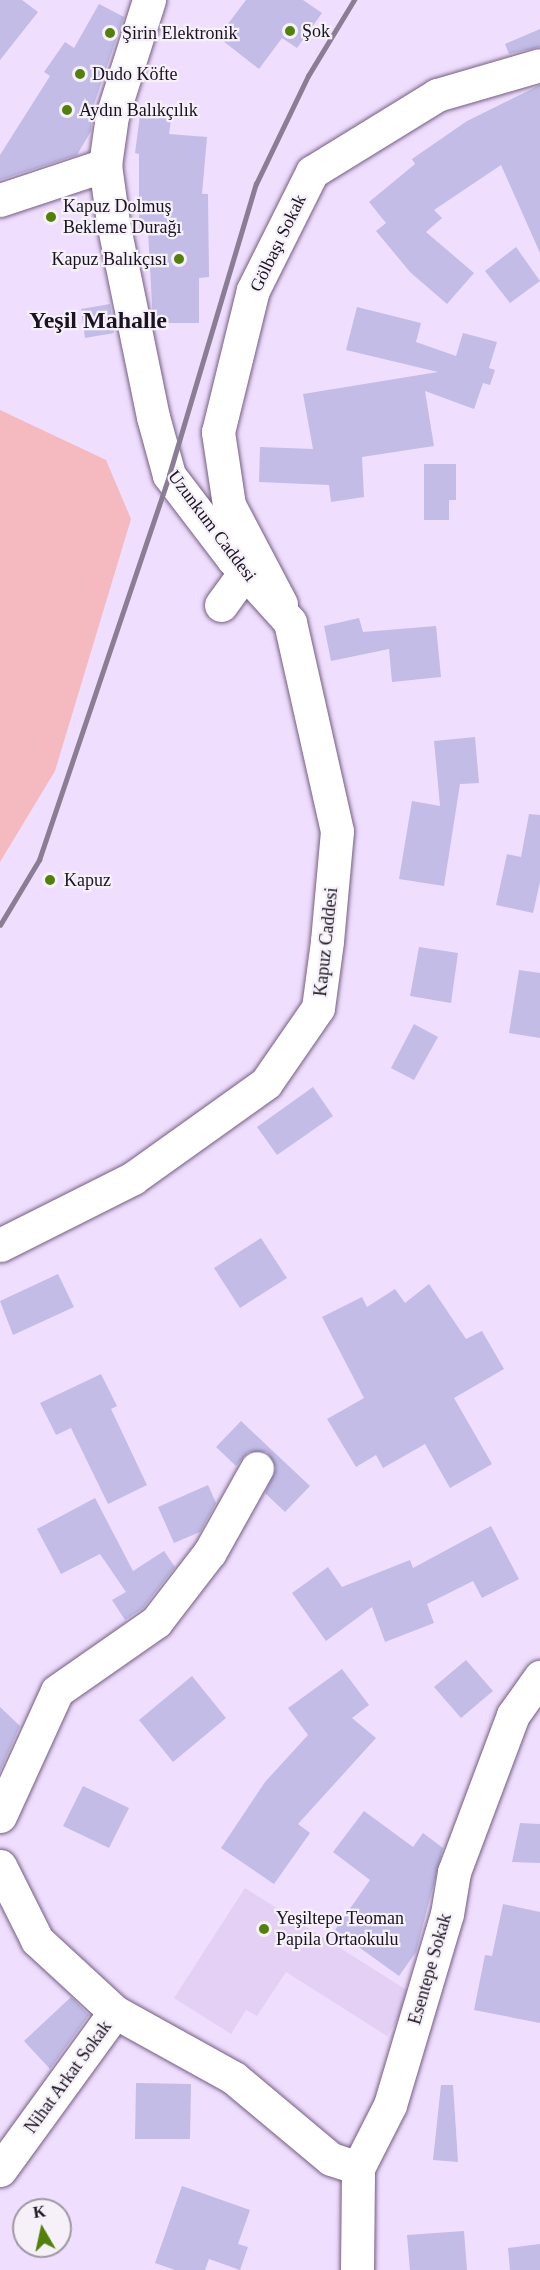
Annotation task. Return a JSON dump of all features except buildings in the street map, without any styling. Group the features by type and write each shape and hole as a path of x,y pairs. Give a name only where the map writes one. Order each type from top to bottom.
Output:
{"street":[{"name":"Uzunkum Caddesi","path":"149,0 112,116 105,165 150,406 169,475 245,572 290,622"},
{"name":"Gölbaşı Sokak","path":"290,622 230,505 218,432 253,290 312,172 437,95 540,65"},
{"path":"0,200 105,165"},
{"path":"221,605 245,572"},
{"name":"Kapuz Caddesi","path":"0,1245 133,1178 266,1083 318,1008 337,831 290,622"},
{"path":"0,1816 57,1691 156,1622 210,1552 256,1468"},
{"name":"Esentepe Sokak","path":"357,2270 358,2168 390,2105 447,1914 453,1872 513,1715 540,1677"},
{"name":"Nihat Arkat Sokak","path":"0,1866 37,1940 115,2012 234,2078 332,2158 358,2168"},
{"name":"Nihat Arkat Sokak","path":"0,2170 115,2012"}],"shaded area":[{"path":"0,410 106,460 131,519 55,771 0,862"},
{"name":"Yeşiltepe Teoman Papila Ortaokulu","path":"245,1888 413,1994 387,2036 286,1972 257,2016 246,2010 231,2034 174,1998"}],"railway":[{"path":"0,925 39,860 169,475 256,184 308,76 354,0"}],"place":[{"name":"Şok","path":"290,31"},
{"name":"Şirin Elektronik","path":"110,33"},
{"name":"Dudo Köfte","path":"80,74"},
{"name":"Aydın Balıkçılık","path":"67,110"},
{"name":"Kapuz Dolmuş Bekleme Durağı","path":"51,217"},
{"name":"Kapuz Balıkçısı","path":"179,259"},
{"name":"Kapuz","path":"50,880"},
{"name":"Yeşiltepe Teoman Papila Ortaokulu","path":"264,1929"}],"district":[{"name":"Yeşil Mahalle","path":"98,321"}]}
